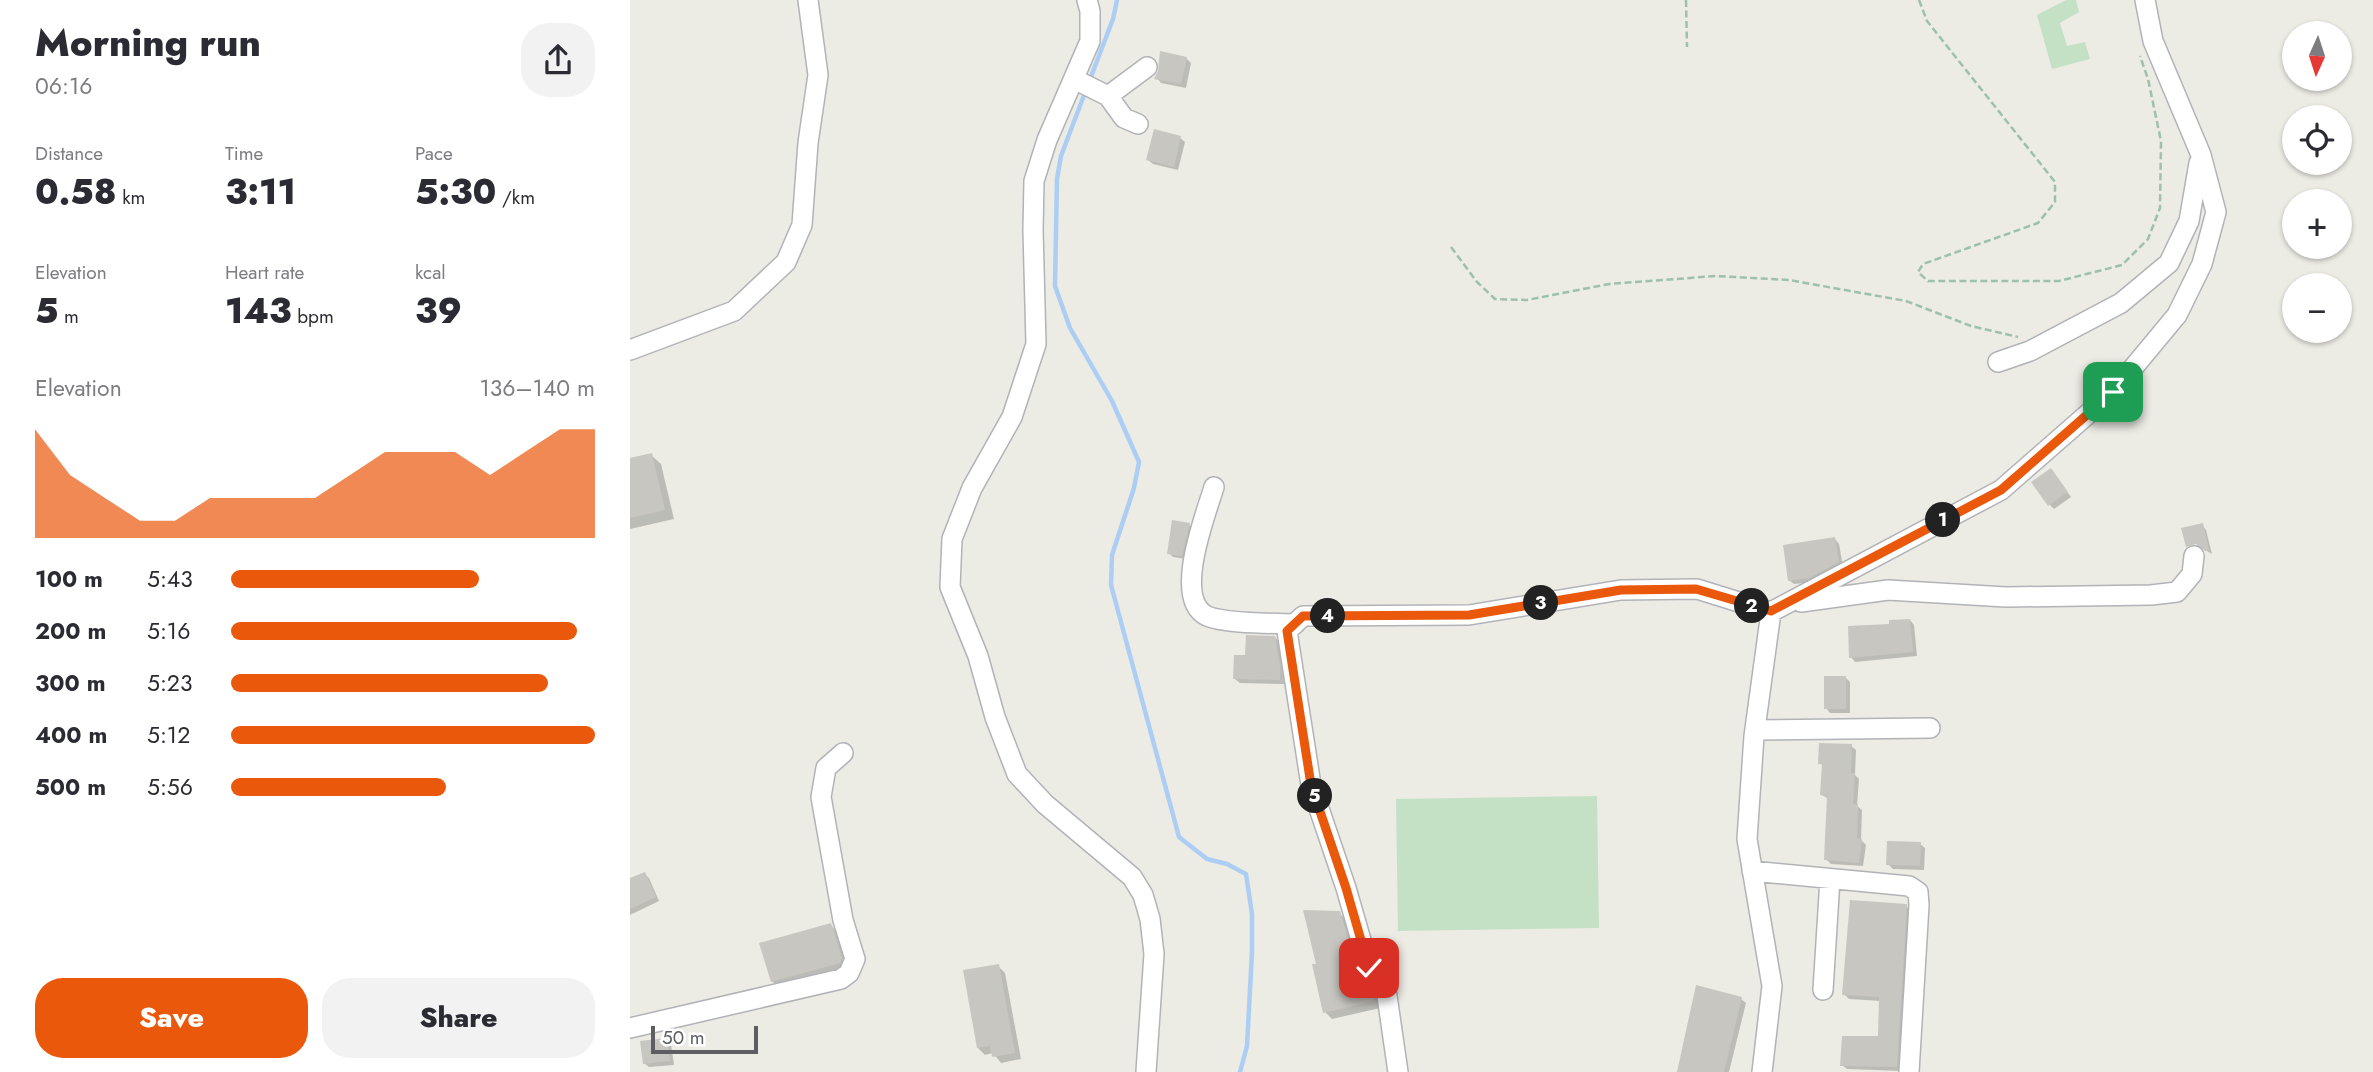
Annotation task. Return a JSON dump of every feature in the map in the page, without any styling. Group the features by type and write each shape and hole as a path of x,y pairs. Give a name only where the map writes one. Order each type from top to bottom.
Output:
{"street":[{"path":"630,350 734,311 786,262 802,225 808,143 818,75 808,0"},
{"path":"1087,0 1090,11 1090,41 1047,140 1034,181 1036,344 1012,417 972,488 952,538 950,587 978,656 995,717 1017,774 1045,804 1132,877 1143,895 1150,919 1154,954 1146,1072"},
{"path":"1779,608 2001,490 2113,392 2177,315 2202,264 2216,212 2201,155 2153,41 2146,0"},
{"path":"1108,96 1147,67"},
{"path":"1074,79 1108,96 1124,118 1138,124"},
{"path":"1998,362 2049,341 2121,303 2169,263 2189,221 2201,155"},
{"path":"1214,487 1191,567 1192,590 1198,608 1206,615 1219,619 1295,624"},
{"path":"1398,1072 1386,989 1369,968 1346,888 1311,785 1287,631 1303,616 1469,615 1621,590 1696,589 1779,608 1888,590 2006,597 2151,595 2176,592 2192,574 2194,556"},
{"path":"1762,1072 1772,986 1747,839 1755,730 1779,608"},
{"path":"1755,730 1930,728"},
{"path":"630,1028 841,979 849,973 855,958 843,920 821,797 826,768 843,752"},
{"path":"1752,872 1909,886 1918,892 1909,1072"},
{"path":"1823,990 1830,879"}],"path":[{"path":"1686,0 1687,47"},
{"path":"1919,0 1927,21 2055,182 2055,202 2038,223 1923,264 1918,272 1928,281 2059,281 2122,265 2148,239 2160,208 2161,141 2148,79 2137,49"},
{"path":"1451,247 1477,282 1495,299 1527,300 1609,284 1716,276 1789,280 1906,301 1972,326 2016,337 2049,341"}],"green space":[{"path":"2066,0 2076,0 2079,12 2060,23 2067,46 2085,42 2090,59 2052,69 2037,15"},
{"path":"1597,796 1599,928 1398,931 1396,799"}],"building":[{"path":"1160,51 1187,57 1181,84 1154,79 1158,71"},
{"path":"1154,129 1181,136 1174,167 1146,160"},
{"path":"652,453 665,510 630,518 630,458"},
{"path":"2051,468 2068,492 2048,506 2031,482"},
{"path":"1172,520 1190,523 1182,556 1167,554"},
{"path":"2203,523 2209,550 2205,551 2196,544 2186,547 2181,528"},
{"path":"1835,537 1839,562 1809,578 1788,581 1783,545"},
{"path":"1910,619 1913,652 1849,658 1848,626 1889,624 1889,620"},
{"path":"1246,635 1275,636 1280,680 1233,679 1234,655 1245,655"},
{"path":"1824,676 1846,676 1846,709 1824,709"},
{"path":"1819,743 1852,744 1851,773 1855,773 1853,804 1858,804 1857,838 1862,839 1859,863 1824,860 1827,796 1820,795 1822,764 1818,764"},
{"path":"1887,841 1921,842 1920,866 1886,865"},
{"path":"645,872 656,897 630,909 630,878"},
{"path":"1850,900 1907,904 1897,1067 1840,1066 1842,1036 1878,1036 1879,997 1842,995"},
{"path":"1303,910 1340,911 1357,971 1371,990 1374,1001 1323,1013 1312,964 1316,964"},
{"path":"831,923 842,958 840,963 771,982 759,943"},
{"path":"999,964 1015,1053 992,1057 990,1046 977,1048 963,970"},
{"path":"1696,985 1742,997 1724,1072 1677,1072"},
{"path":"667,1038 670,1061 643,1064 640,1041"}],"waterway":[{"path":"1089,82 1113,19 1117,0"},
{"path":"1086,90 1061,156 1057,179 1055,286 1070,328 1112,401 1139,462 1134,488 1112,555 1111,585 1179,837 1207,859 1227,864 1246,874 1252,914 1252,952 1247,1046 1240,1072"}],"route":[{"path":"1369,968 1346,888 1311,785 1287,631 1303,616 1469,615 1621,590 1696,589 1771,611 2001,490 2113,392"}]}
